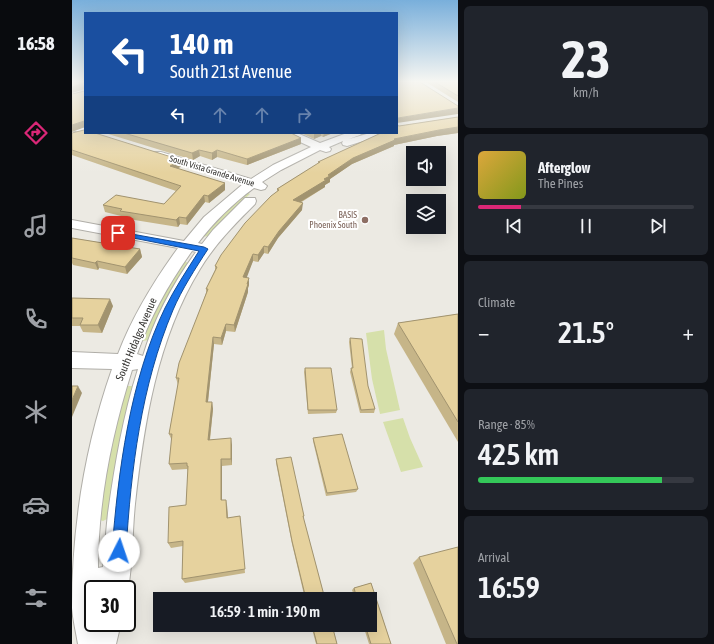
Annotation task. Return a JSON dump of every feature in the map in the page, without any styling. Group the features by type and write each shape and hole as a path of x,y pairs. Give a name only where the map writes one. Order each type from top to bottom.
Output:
{"street":[{"path":"72,127 84,131"},
{"path":"72,136 84,133"},
{"path":"290,134 325,148"},
{"name":"South Hidalgo Avenue","path":"114,580 121,515 133,431 149,362 169,310 209,221 259,185 274,169 355,134"},
{"name":"South Hidalgo Avenue","path":"325,148 376,134"},
{"name":"South Vista Grande Avenue","path":"149,152 259,185"},
{"path":"72,224 196,248"},
{"name":"South Hidalgo Avenue","path":"94,644 78,588 94,478 108,416 125,361 154,295 176,262 196,248"},
{"path":"72,360 149,362"},
{"path":"100,644 103,632"}],"green space":[{"path":"244,193 250,194 227,215 208,236 202,237 214,221"},
{"path":"184,261 188,263 169,295 149,340 142,341 141,340 151,315"},
{"path":"384,330 386,349 400,410 380,414 372,379 366,333"},
{"path":"127,386 133,386 109,518 103,521 100,520 112,433"},
{"path":"403,418 423,467 401,472 383,422"}],"building":[{"path":"72,112 84,112 84,121 72,125"},
{"path":"398,112 434,112 398,118"},
{"path":"458,117 458,127 394,139 395,140 353,158 328,175 330,176 324,179 326,180 293,200 303,203 279,231 268,247 264,246 258,255 253,254 243,277 249,278 248,284 234,325 226,324 221,338 213,337 206,402 212,402 208,440 231,438 231,459 221,459 221,500 226,500 227,518 240,516 245,569 182,579 183,541 168,543 169,507 186,505 188,466 187,463 169,464 172,434 169,434 179,378 176,378 179,363 208,289 206,289 217,267 215,266 221,255 245,223 271,196 279,190 277,189 320,162 318,162 379,134 398,134 399,126"},
{"path":"84,130 84,134 98,134 181,160 170,166 225,183 208,196 204,195 186,218 179,217 176,220 120,211 122,209 103,205 116,195 164,204 181,186 72,150 72,133"},
{"path":"127,134 293,134 301,138 247,159 217,150 212,153 199,150 192,153"},
{"path":"72,238 140,249 125,267 97,261 95,263 72,258"},
{"path":"72,298 110,299 98,325 80,325 83,318 72,318"},
{"path":"458,314 458,422 398,323"},
{"path":"350,338 362,339 368,386 375,409 361,410 351,368 353,368"},
{"path":"305,368 331,368 337,410 308,410"},
{"path":"72,386 78,386 72,400"},
{"path":"342,434 358,489 327,493 313,438"},
{"path":"291,457 303,516 323,592 304,592 292,541 276,459"},
{"path":"458,547 458,644 457,644 419,557"},
{"path":"371,583 374,592 355,592 354,588"},
{"path":"377,601 391,644 371,644 367,632 377,632"},
{"path":"314,632 334,632 337,644 317,644"}],"place":[{"name":"BASIS Phoenix South","path":"365,220"}],"route":[{"path":"118,233 204,249 195,261 169,310 149,362 133,431 121,515 119,551"}]}
